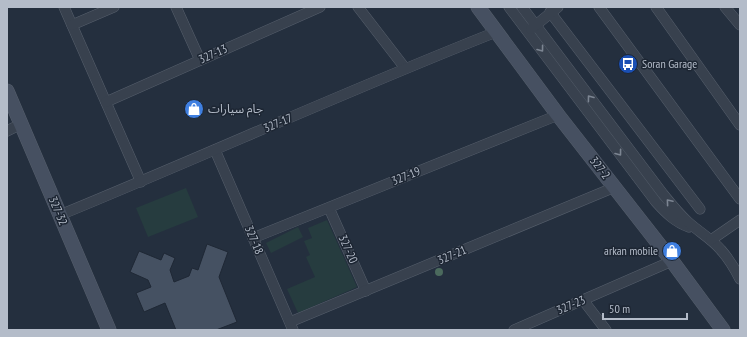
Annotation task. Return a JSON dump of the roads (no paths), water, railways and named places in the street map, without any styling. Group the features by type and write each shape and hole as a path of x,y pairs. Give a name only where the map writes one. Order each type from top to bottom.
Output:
{"street":[{"path":"64,7 141,182"},
{"path":"72,25 114,7"},
{"path":"176,7 200,60"},
{"name":"327-13","path":"106,102 320,7"},
{"path":"358,7 405,68"},
{"name":"327-2","path":"478,7 558,115 672,261 723,330"},
{"path":"509,7 532,28 680,214 721,250 731,263 740,279"},
{"path":"522,7 532,28"},
{"path":"599,7 740,199"},
{"path":"656,7 740,125"},
{"path":"725,7 740,25"},
{"path":"532,28 554,10 700,209"},
{"name":"327-17","path":"60,215 141,182 405,68 496,32"},
{"name":"327-32","path":"7,91 109,330"},
{"name":"327-19","path":"253,238 558,115"},
{"path":"7,131 21,124"},
{"name":"327-18","path":"215,150 291,326"},
{"name":"327-21","path":"291,326 366,291 615,187"},
{"name":"327-20","path":"329,208 366,291"},
{"path":"711,240 740,220"},
{"name":"327-23","path":"514,330 672,261"},
{"path":"583,300 606,330"}],"place":[{"name":"Soran Garage","path":"628,64"},
{"name":"جام سيارات","path":"194,109"},
{"name":"arkan mobile","path":"672,251"}]}
